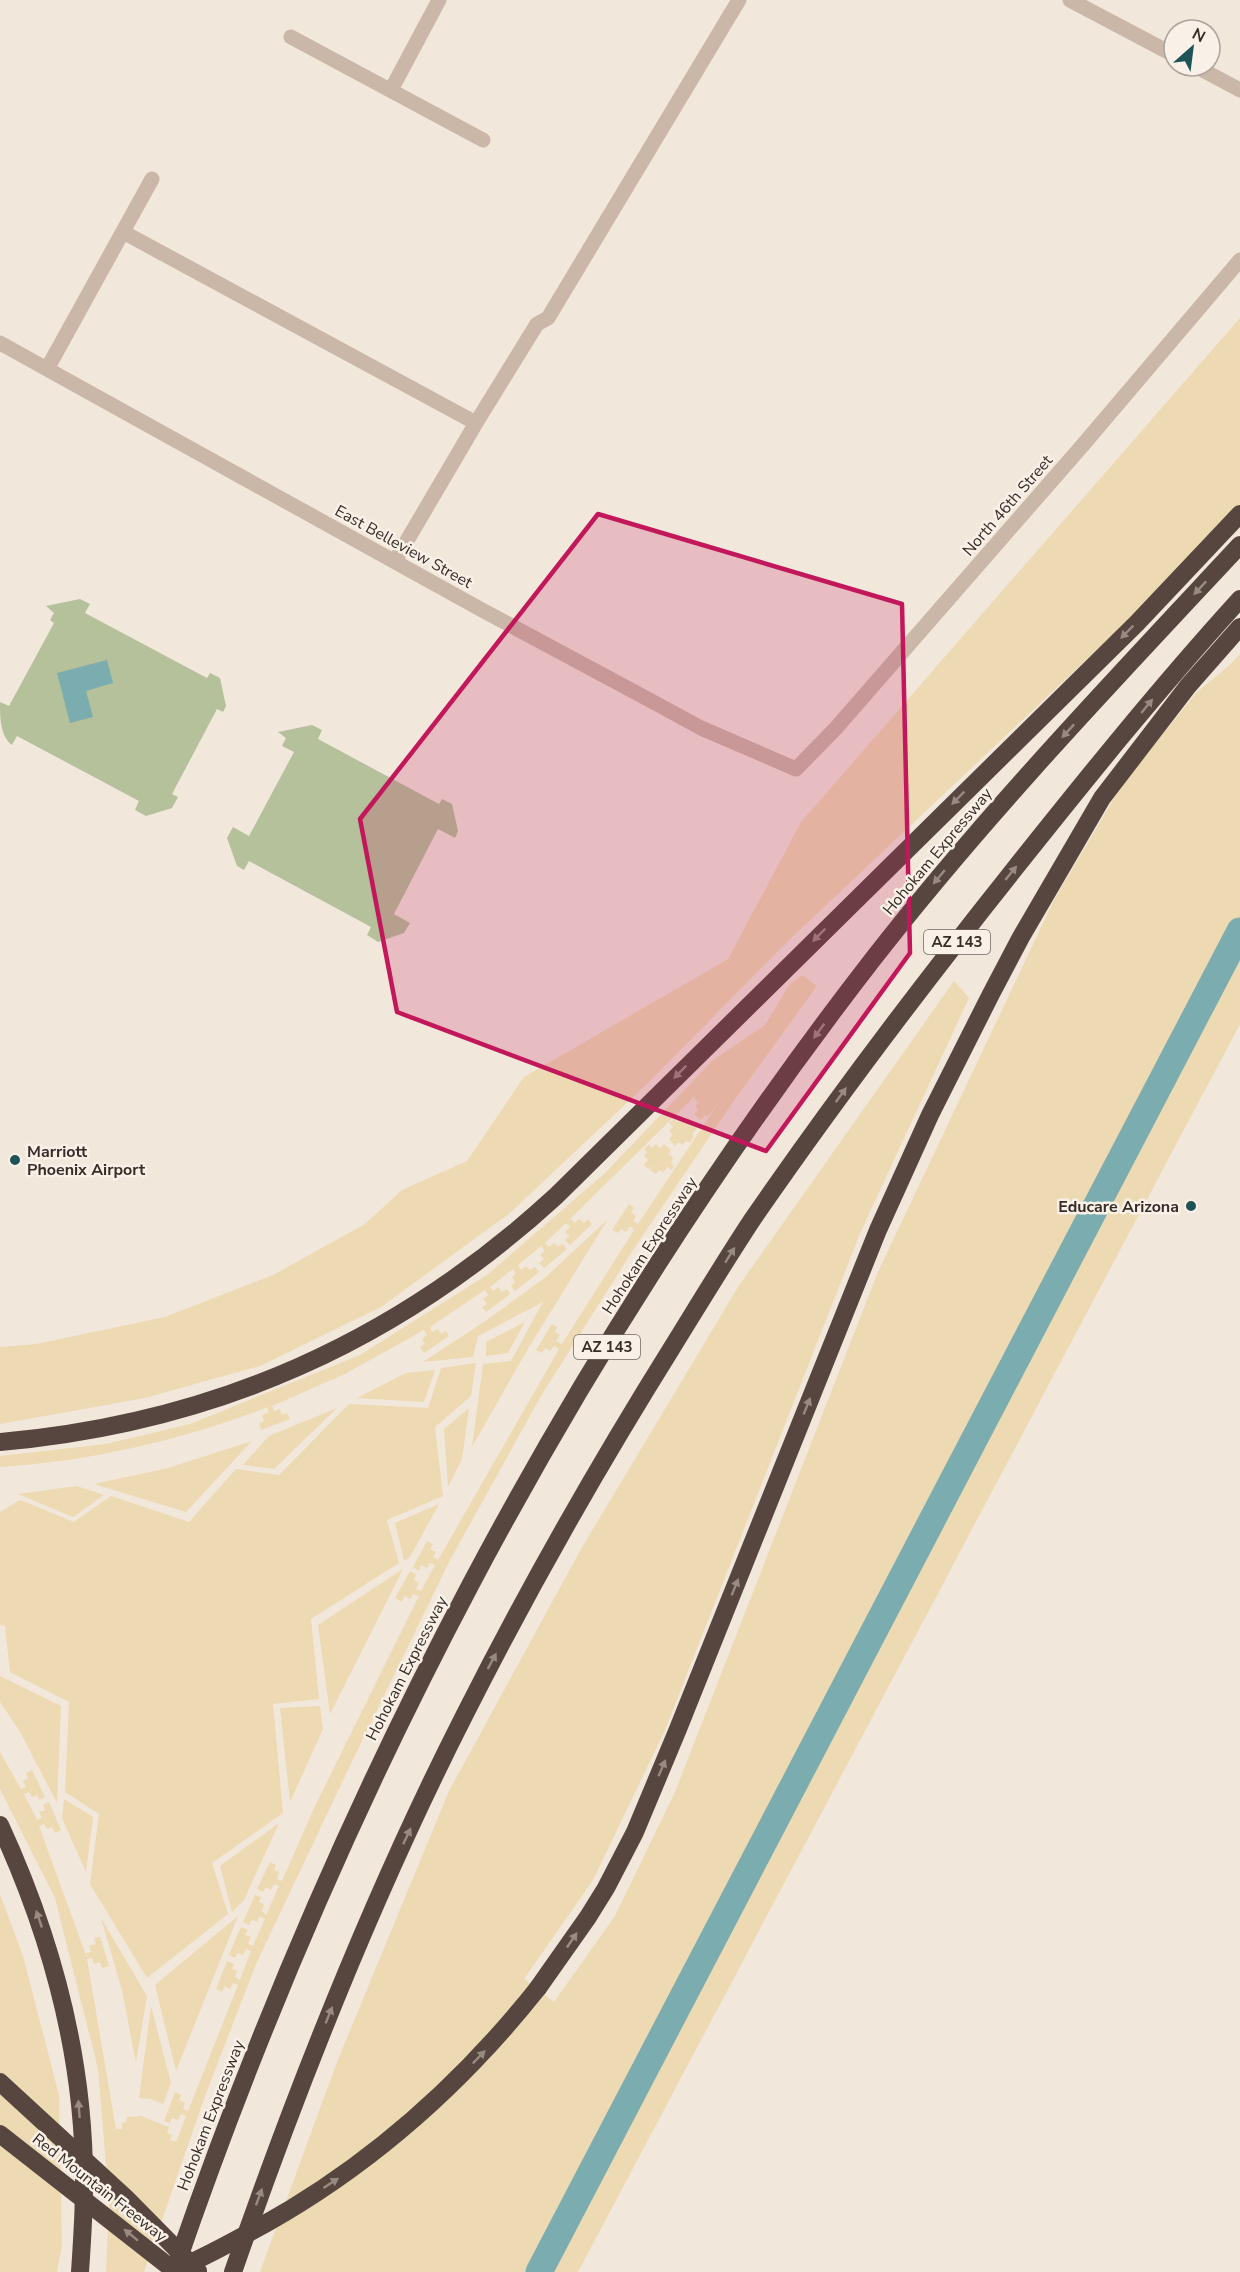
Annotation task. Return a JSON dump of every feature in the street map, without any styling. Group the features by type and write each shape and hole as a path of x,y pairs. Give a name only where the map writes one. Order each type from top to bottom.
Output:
{"highway":[{"path":"0,1442 82,1432 129,1423 245,1389 316,1360 358,1339 425,1299 474,1266 556,1196 1128,631 1240,514"},
{"name":"Hohokam Expressway","path":"173,2272 237,2095 347,1832 481,1565 556,1431 619,1326 766,1105 873,959 993,813 1240,545"},
{"name":"AZ 143","path":"233,2272 311,2059 423,1800 508,1632 642,1395 749,1225 886,1034 1035,843 1155,696 1240,599"},
{"path":"173,2272 265,2224 377,2150 448,2088 509,2024 538,1988 588,1917 606,1888 634,1832 675,1738 873,1241 930,1115 991,994 1021,937 1102,798 1175,703 1240,627"},
{"path":"0,1825 30,1896 48,1947 71,2045 78,2090 84,2184 80,2272"},
{"path":"0,2082 126,2199 199,2272"},
{"name":"Red Mountain Freeway","path":"0,2134 173,2272"}],"street":[{"path":"391,90 439,0"},
{"path":"395,561 537,324 548,318 739,0"},
{"path":"1070,0 1162,49"},
{"path":"291,37 483,140"},
{"path":"1218,78 1240,90"},
{"path":"47,369 152,179"},
{"path":"123,232 476,423"},
{"name":"North 46th Street","path":"796,769 836,728 1240,260"},
{"name":"East Belleview Street","path":"0,343 701,728 796,769"}],"highlighted area":[{"path":"598,514 902,604 910,953 766,1151 397,1012 360,819"}],"green space":[{"path":"80,599 90,604 85,613 207,678 210,673 220,678 226,706 223,712 217,709 172,794 178,797 172,808 146,816 135,810 139,801 17,736 12,745 5,737 0,702 9,706 54,623 50,620 54,613 46,606"},
{"path":"312,725 322,730 318,739 439,804 442,799 452,804 458,831 455,838 438,829 394,914 410,923 404,933 378,942 367,935 371,927 249,861 244,870 237,866 227,838 233,827 249,836 294,752 282,746 286,738 278,732"}],"sand":[{"path":"1240,318 1240,505 1121,627 788,941 649,1082 510,1213 381,1307 260,1366 145,1398 0,1424 0,1347 36,1344 165,1317 273,1275 365,1224 402,1190 467,1161 524,1077 728,959 801,822"},
{"path":"1240,654 1240,1024 578,2272 260,2272 337,2062 449,1791 581,1549 738,1287 954,981 969,998 861,1231 665,1730 593,1880 524,1979 554,2002 615,1916 675,1792 878,1272 1054,900 1123,783 1197,692"},
{"path":"802,975 817,986 733,1102 633,1250 541,1396 449,1562 256,1964 205,2096 144,2272 106,2272 109,2201 98,2069 55,1898 0,1789 0,1752 21,1789 26,1787 23,1781 28,1778 26,1773 32,1770 45,1797 39,1800 37,1795 32,1797 29,1792 24,1794 37,1820 42,1818 39,1812 45,1810 43,1805 49,1802 61,1830 55,1833 52,1827 47,1829 44,1824 39,1826 87,1958 86,1953 91,1952 89,1946 96,1944 94,1938 100,1937 109,1966 102,1968 100,1962 94,1964 92,1958 87,1959 116,2129 122,2129 122,2123 126,2122 127,2117 141,2116 169,2127 167,2133 172,2135 170,2140 176,2142 186,2116 181,2114 178,2120 172,2118 170,2123 164,2121 175,2092 181,2095 179,2100 185,2103 183,2109 188,2111 238,1985 233,1983 230,1989 225,1986 222,1992 216,1989 227,1961 234,1964 232,1969 237,1971 235,1977 240,1980 251,1951 246,1949 243,1955 238,1953 235,1958 229,1955 241,1927 248,1930 245,1935 251,1937 248,1944 253,1946 265,1919 260,1916 257,1922 252,1920 249,1925 243,1922 255,1895 261,1897 259,1902 264,1904 262,1911 266,1915 279,1886 274,1884 271,1890 266,1887 263,1892 257,1889 270,1862 276,1865 274,1870 279,1872 277,1879 282,1881 314,1808 420,1594 418,1596 413,1594 410,1599 404,1596 402,1602 395,1598 410,1571 416,1575 414,1580 419,1583 416,1589 421,1591 435,1565 430,1563 427,1568 421,1565 419,1571 413,1567 427,1541 433,1544 430,1549 436,1552 433,1557 438,1560 559,1349 554,1346 550,1351 545,1348 542,1353 536,1350 552,1324 557,1327 555,1332 560,1335 556,1341 562,1344 634,1230 630,1226 626,1232 621,1229 618,1233 612,1230 629,1204 634,1208 631,1212 636,1216 633,1221 638,1224 721,1099 707,1117 706,1115 701,1120 694,1114 698,1110 695,1106 699,1102 694,1099 696,1095 568,1221 571,1219 575,1223 579,1219 584,1223 588,1219 592,1224 570,1245 565,1240 570,1236 565,1232 570,1227 566,1223 545,1243 549,1247 554,1243 558,1247 562,1243 567,1249 544,1268 539,1263 544,1259 540,1255 545,1251 541,1246 518,1265 521,1270 526,1266 530,1270 535,1267 539,1272 515,1291 511,1286 515,1282 512,1277 516,1273 513,1269 490,1287 493,1291 498,1287 502,1292 507,1289 510,1294 486,1312 482,1307 487,1304 483,1299 488,1295 485,1290 430,1327 432,1332 438,1329 441,1334 446,1331 449,1336 424,1353 420,1347 425,1344 422,1339 427,1335 424,1330 345,1374 272,1406 274,1411 280,1409 282,1415 287,1413 290,1419 261,1430 259,1423 264,1421 262,1415 268,1413 268,1407 170,1439 103,1454 0,1467 0,1456 106,1444 190,1424 360,1355 487,1275 604,1174 713,1060 765,1025 789,985"},
{"path":"681,1118 685,1122 689,1118 698,1127 692,1134 694,1136 690,1143 686,1141 683,1145 678,1142 675,1146 669,1139 673,1135 669,1131 673,1127 669,1123 674,1119 677,1122"},
{"path":"649,1144 652,1148 656,1144 660,1148 664,1144 671,1150 669,1154 673,1158 671,1163 674,1166 672,1170 667,1167 664,1172 659,1170 656,1174 650,1170 652,1166 648,1169 644,1165 648,1160 644,1156 647,1152 644,1149"},
{"path":"608,1219 529,1347 472,1447 483,1364 511,1361 543,1302 478,1336 473,1357 423,1362 546,1277"},
{"path":"525,1322 508,1353 486,1356 486,1342"},
{"path":"476,1363 471,1396 435,1427 443,1496 387,1520 399,1563 311,1619 319,1699 273,1704 283,1813 212,1863 228,1914 147,1978 90,1884 99,1814 65,1792 69,1702 10,1672 5,1626 0,1625 0,1512 20,1500 74,1522 111,1496 189,1522 236,1469 279,1475 349,1404 428,1408 441,1368"},
{"path":"435,1370 424,1402 357,1398 406,1373"},
{"path":"337,1408 274,1469 243,1465 269,1436"},
{"path":"469,1408 462,1459 448,1487 444,1429"},
{"path":"252,1441 186,1512 94,1484 168,1468"},
{"path":"77,1486 104,1495 73,1517 18,1494"},
{"path":"439,1504 410,1557 404,1561 395,1523"},
{"path":"403,1569 330,1714 318,1625"},
{"path":"0,1676 61,1706 57,1803 19,1730 0,1702"},
{"path":"320,1706 323,1729 290,1802 280,1708"},
{"path":"64,1799 93,1817 86,1872 62,1818"},
{"path":"279,1823 244,1900 232,1912 220,1866"},
{"path":"0,1894 23,1956 59,2095 62,2245 57,2272 0,2272"},
{"path":"238,1916 176,2071 155,1985"},
{"path":"101,1918 147,1996 136,2063 122,1990"},
{"path":"151,2006 171,2083 163,2104 151,2099 139,2098"}],"water":[{"path":"107,660 113,683 86,691 93,717 70,723 57,673"}],"waterway":[{"path":"539,2272 1240,931"}],"place":[{"name":"Marriott Phoenix Airport","path":"15,1160"},
{"name":"Educare Arizona","path":"1191,1206"}]}
